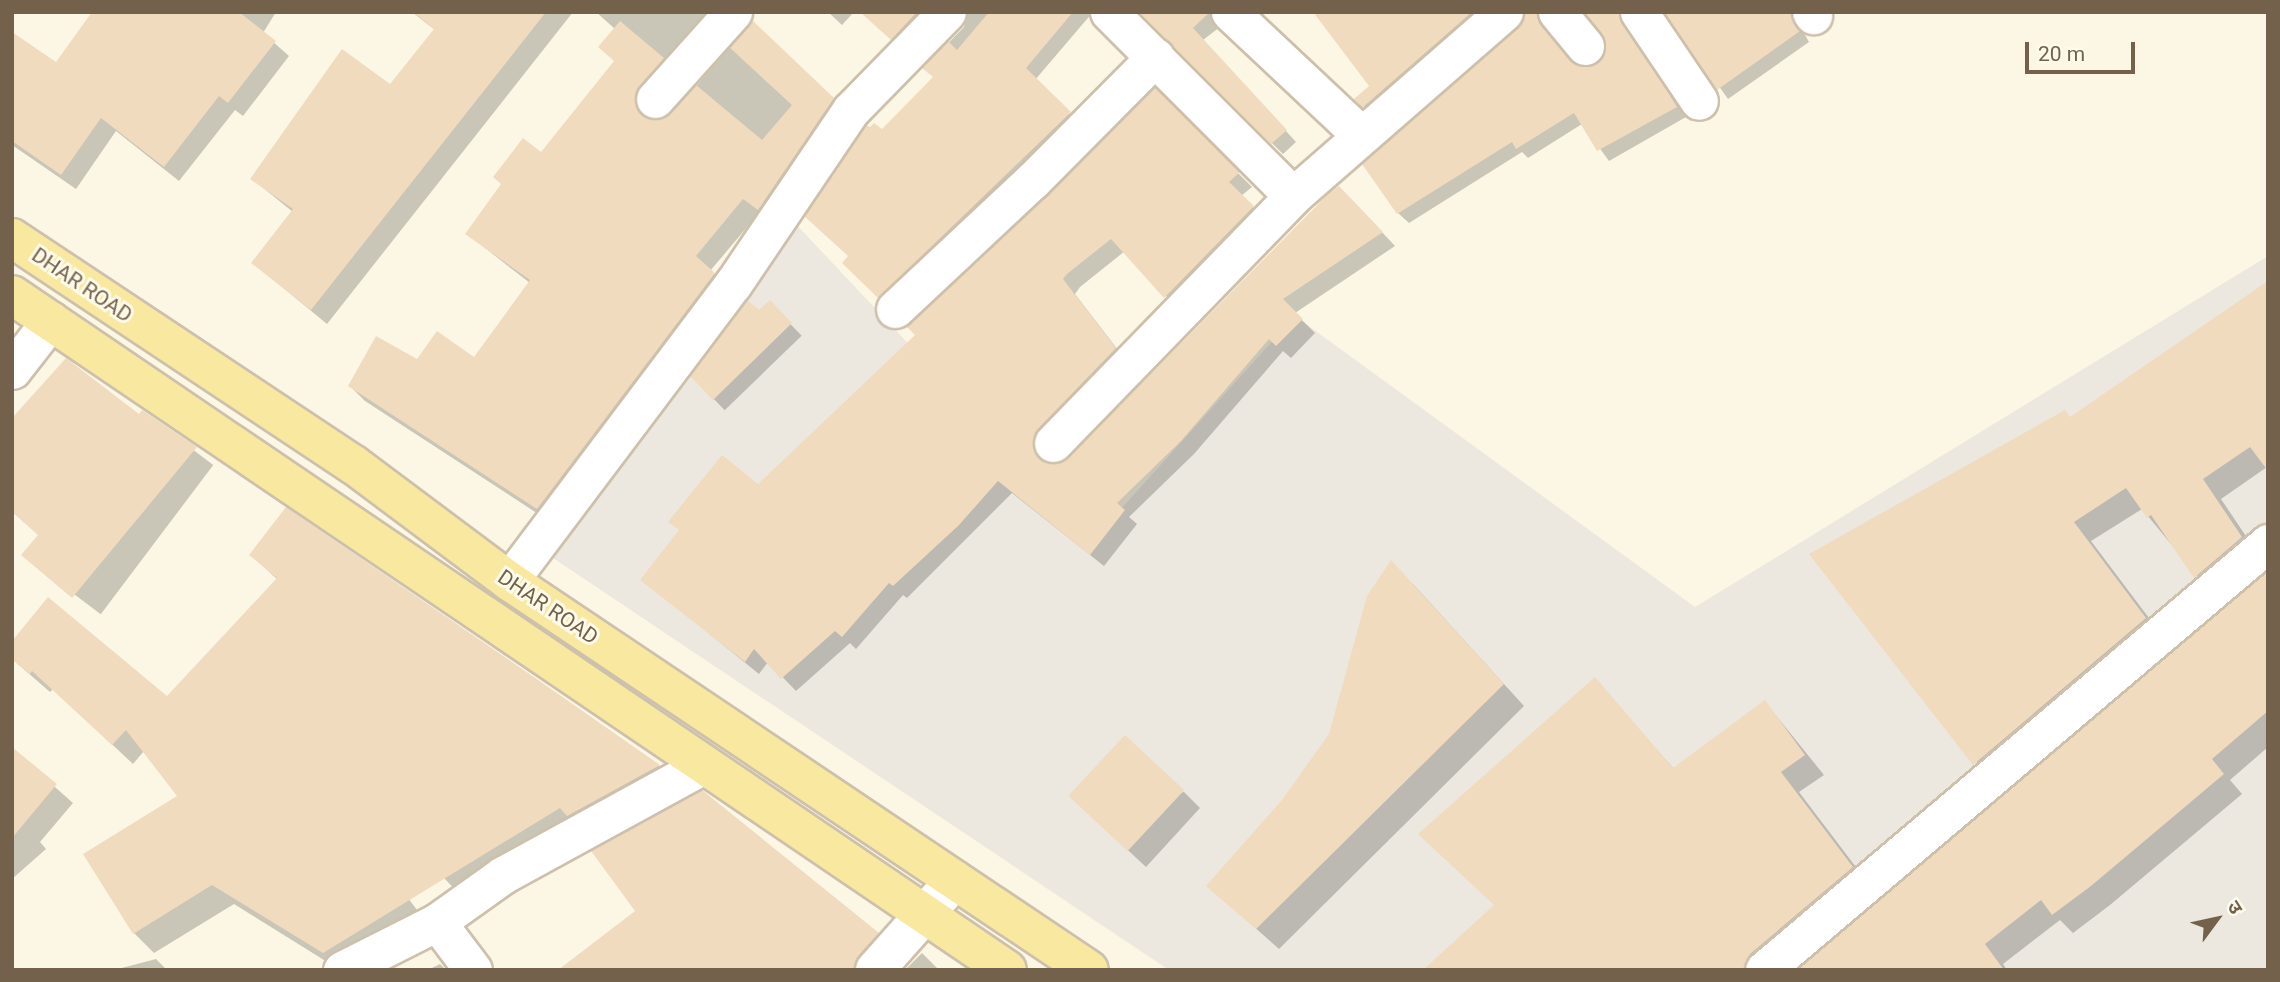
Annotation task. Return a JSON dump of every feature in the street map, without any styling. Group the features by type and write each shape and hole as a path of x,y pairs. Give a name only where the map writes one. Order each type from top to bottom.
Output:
{"main road":[{"name":"DHAR ROAD","path":"12,238 354,465 509,581 1089,970"},
{"name":"DHAR ROAD","path":"12,295 310,501 1007,970"}],"street":[{"path":"655,99 733,12"},
{"path":"509,581 733,284 851,110 947,12"},
{"path":"1109,12 1293,195"},
{"path":"1230,12 1361,135"},
{"path":"1557,12 1585,46"},
{"path":"1639,12 1699,101"},
{"path":"1052,443 1293,195 1496,15"},
{"path":"895,309 1032,181 1155,57"},
{"path":"12,370 51,320"},
{"path":"1764,970 2268,543"},
{"path":"342,970 437,922 503,875 705,765"},
{"path":"875,970 955,880"},
{"path":"437,922 473,970"}],"shaded area":[{"path":"793,221 1093,540 1295,316 1695,607 2268,256 2268,970 1169,970 547,554"}],"building":[{"path":"92,12 239,12 276,41 228,103 219,96 164,167 101,118 61,175 12,141 12,32 56,62"},
{"path":"413,12 546,12 311,310 251,263 293,209 250,179 342,49 390,84 434,29"},
{"path":"860,12 915,12 916,13 891,40"},
{"path":"989,12 1073,12 1026,68 1071,112 878,298 842,263 848,256 804,216 866,125 870,127 874,123 882,129 933,77 922,68 948,41 957,50"},
{"path":"1139,12 1210,12 1193,28 1287,130 1271,144"},
{"path":"1313,12 1472,12 1362,108 1354,99 1369,86"},
{"path":"1524,12 1536,12 1541,25 1569,59 1588,67 1599,62 1606,43 1584,12 1618,12 1677,107 1597,151 1574,113 1516,149 1512,142 1397,214 1362,164 1518,28"},
{"path":"1664,12 1790,12 1800,31 1717,90"},
{"path":"752,20 834,98 758,210 743,199 696,256 715,273 537,509 348,386 376,336 417,359 437,331 474,357 530,280 465,234 501,184 493,177 523,138 541,152 614,61 598,47 620,21 664,58 635,94 642,115 662,119 696,85 762,140 792,105 729,47"},
{"path":"1155,87 1240,172 1229,182 1254,206 1164,298 1111,239 1067,274 1063,279 1116,348 1038,429 1033,448 1039,458 1058,463 1068,458 1330,192 1339,186 1383,232 1283,299 1303,319 1276,346 1269,339 1181,441 1117,503 1125,510 1090,555 998,481 959,525 893,586 889,583 842,637 835,631 781,679 754,649 745,662 640,580 679,530 668,522 722,455 758,484 915,335 906,326 1046,196"},
{"path":"2268,281 2268,471 2250,447 2203,479 2242,537 2194,578 2151,515 2147,518 2126,488 2074,522 2146,618 1973,765 1809,554 2065,410 2070,417"},
{"path":"747,300 759,310 770,300 792,323 713,400 690,376"},
{"path":"66,358 139,414 142,410 197,447 72,598 21,555 38,535 12,512 12,418"},
{"path":"286,507 660,765 567,816 560,808 323,953 212,885 133,934 83,854 177,796 126,730 112,745 32,671 30,674 12,659 12,641 48,597 167,696 277,578 249,555"},
{"path":"1391,560 1504,684 1256,929 1206,886 1282,800 1329,734 1367,596"},
{"path":"2266,572 2268,711 2212,759 2224,774 2091,886 2052,915 2041,900 1985,944 2004,970 1797,970"},
{"path":"1595,677 1673,768 1765,700 1805,755 1781,772 1853,867 1750,954 1744,970 1423,970 1494,905 1418,834"},
{"path":"1125,735 1184,790 1128,851 1068,796"},
{"path":"12,747 57,784 12,838"},
{"path":"702,790 879,933 859,955 854,970 558,970 635,911 591,851"}]}
